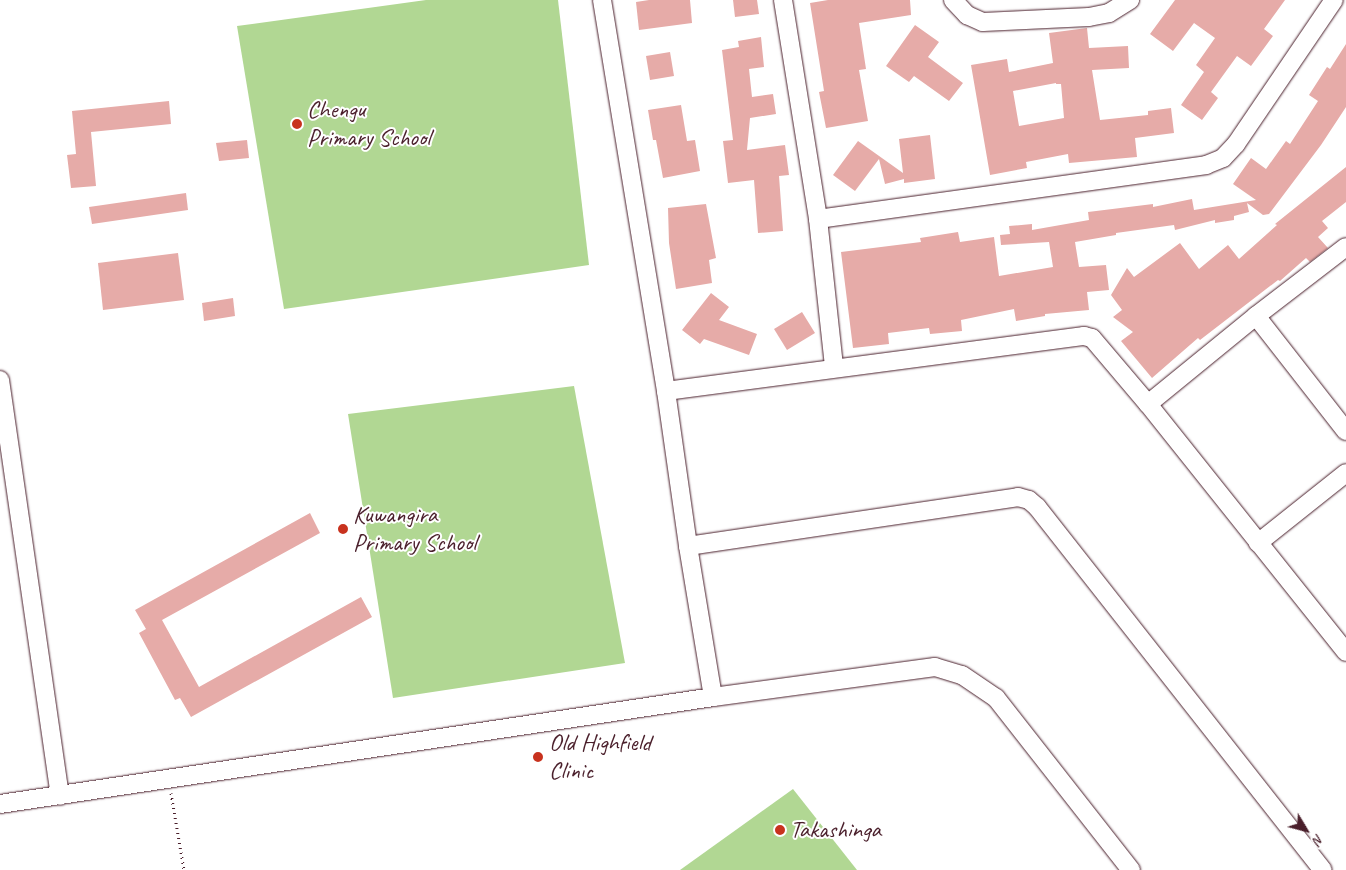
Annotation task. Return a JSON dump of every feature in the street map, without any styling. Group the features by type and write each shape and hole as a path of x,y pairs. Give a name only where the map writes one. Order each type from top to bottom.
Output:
{"street":[{"path":"602,0 666,392 688,546 713,697"},
{"path":"784,0 818,219 834,368"},
{"path":"953,0 967,16 983,22 1089,17 1109,13 1122,7 1130,0"},
{"path":"818,219 1206,165 1223,158 1236,144 1334,0"},
{"path":"1148,404 1256,316 1346,247"},
{"path":"1256,316 1346,431"},
{"path":"666,392 1084,336 1098,344 1148,404 1346,652"},
{"path":"0,380 60,796"},
{"path":"1258,543 1346,473"},
{"path":"688,546 1018,497 1029,500 1037,507 1324,870"},
{"path":"0,804 713,697 935,667 962,676 996,698 1130,870"}],"path":[{"path":"168,778 184,870"}],"green space":[{"path":"426,0 558,0 589,265 284,309 237,26"},
{"path":"574,386 625,663 393,698 348,414"},
{"name":"Takashinga","path":"793,789 857,870 680,870"}],"building":[{"path":"649,0 690,0 692,23 639,30 636,2"},
{"path":"733,0 757,0 759,14 735,17"},
{"path":"828,0 910,0 911,15 859,23 866,69 859,70 868,121 826,128 819,92 824,91 810,3"},
{"path":"1175,0 1285,0 1264,29 1273,36 1251,66 1237,56 1211,92 1218,98 1202,120 1181,105 1204,72 1196,65 1215,38 1194,23 1173,51 1150,34"},
{"path":"915,25 939,42 928,57 963,83 949,101 914,76 909,82 886,66"},
{"path":"1087,28 1089,48 1128,46 1129,68 1092,70 1100,120 1148,115 1148,111 1171,108 1174,133 1135,138 1137,157 1069,163 1068,154 1026,162 1027,168 990,175 971,65 1007,59 1009,72 1053,63 1049,33","holes":["1061,84 1064,118 1019,126 1013,91"]},
{"path":"761,37 764,67 749,69 752,97 773,94 776,114 750,118 747,150 785,145 789,175 779,176 783,231 758,233 754,180 728,183 723,141 733,140 722,50 739,47 738,41"},
{"path":"1346,44 1346,107 1321,145 1269,214 1263,215 1247,203 1249,212 1234,216 1234,220 1215,223 1215,220 1175,230 1174,225 1116,233 1116,235 1075,242 1079,267 1106,265 1109,290 1087,292 1089,310 1045,314 1045,316 1016,321 1014,309 961,320 962,331 930,334 929,328 888,333 889,344 853,348 841,252 921,242 920,238 958,232 960,242 994,237 999,276 1053,267 1049,242 1001,245 1000,235 1010,234 1009,226 1032,224 1032,230 1089,220 1088,212 1153,204 1153,207 1192,199 1194,210 1256,200 1233,184 1251,158 1266,169 1286,141 1290,144 1318,101 1309,95 1327,67 1330,69"},
{"path":"670,52 674,76 650,80 646,56"},
{"path":"169,101 171,124 91,132 96,186 71,188 67,155 76,154 72,111"},
{"path":"681,105 687,141 695,140 700,171 663,178 656,140 653,140 648,110"},
{"path":"930,135 935,179 904,183 904,179 885,184 879,159 855,191 833,175 858,141 903,173 899,139"},
{"path":"247,140 249,158 219,161 216,143"},
{"path":"1346,167 1346,202 1322,221 1328,228 1318,237 1328,248 1310,262 1306,258 1280,281 1278,280 1200,340 1198,338 1152,378 1121,341 1133,332 1113,317 1122,310 1111,295 1127,268 1134,277 1180,243 1199,269 1228,245 1239,259 1277,225 1275,224"},
{"path":"186,193 188,210 92,224 89,207"},
{"path":"706,204 716,258 709,260 712,283 676,289 669,243 668,208"},
{"path":"178,253 184,300 103,310 98,263"},
{"path":"711,293 729,307 719,320 757,334 749,355 704,339 700,344 682,330"},
{"path":"233,298 235,316 204,321 202,303"},
{"path":"802,312 815,333 787,350 774,329"},
{"path":"310,513 320,533 162,620 199,687 361,597 372,617 191,717 180,698 175,700 139,633 146,629 135,610"}],"place":[{"name":"Chengu Primary School","path":"297,124"},
{"name":"Kuwangira Primary School","path":"343,529"},
{"name":"Old Highfield Clinic","path":"538,757"},
{"name":"Takashinga","path":"780,830"}]}
